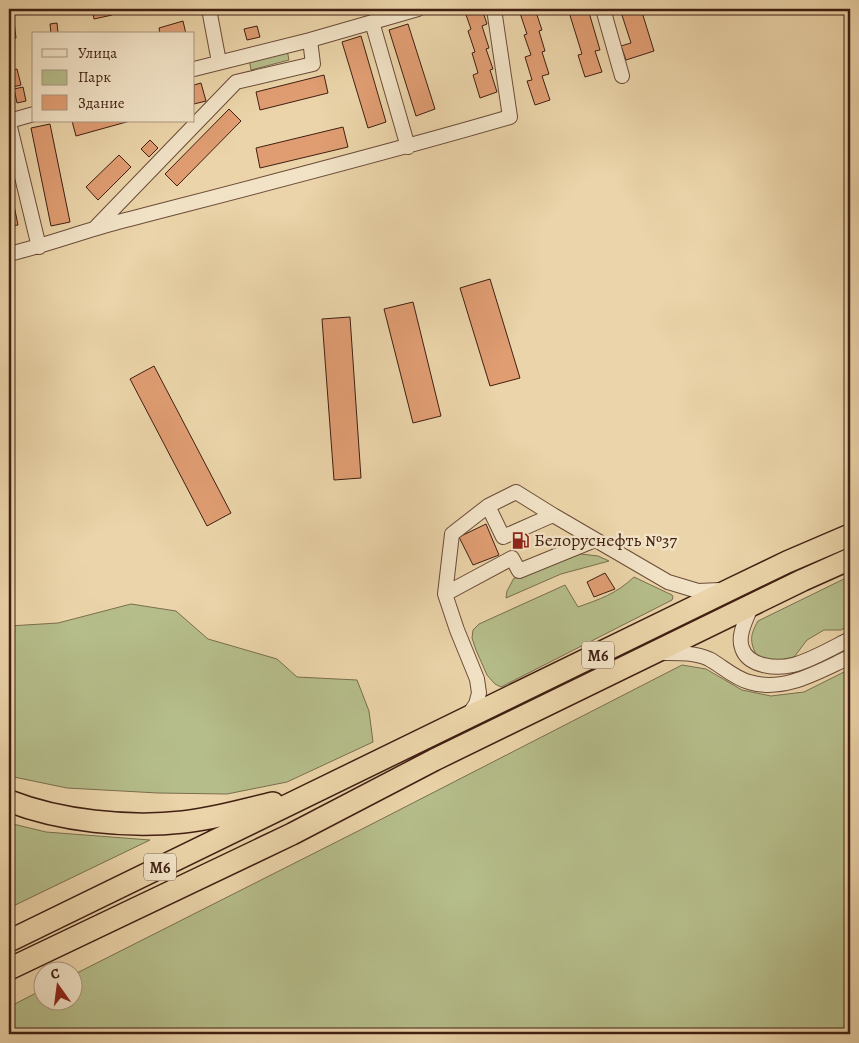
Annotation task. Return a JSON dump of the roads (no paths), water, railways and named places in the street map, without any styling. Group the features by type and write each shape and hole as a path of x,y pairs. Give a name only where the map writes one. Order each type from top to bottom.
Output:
{"highway":[{"name":"М6","path":"9,942 731,589 787,562 850,536"},
{"name":"М6","path":"9,969 292,834 434,760 657,653 803,580 850,559"},
{"path":"9,801 38,811 65,816 120,823 154,824 183,822 217,816 312,793"}],"street":[{"path":"209,9 219,62"},
{"path":"195,69 310,40 418,9"},
{"path":"9,254 95,228 408,147 510,117 494,9"},
{"path":"603,9 622,76"},
{"path":"372,22 408,147"},
{"path":"95,228 236,82 313,64 310,40"},
{"path":"32,115 9,122 39,246"},
{"path":"465,719 476,704 479,693 477,679 445,594 452,534 488,506 516,492 668,582 698,592 731,589"},
{"path":"488,506 519,571 595,540"},
{"path":"503,537 553,515"},
{"path":"445,594 512,558"},
{"path":"751,606 741,637 742,648 754,662 766,666 793,665 850,639"},
{"path":"657,653 699,655 747,682 764,685 799,680 850,657"}],"place":[{"name":"Белоруснефть №37","path":"520,540"}]}
